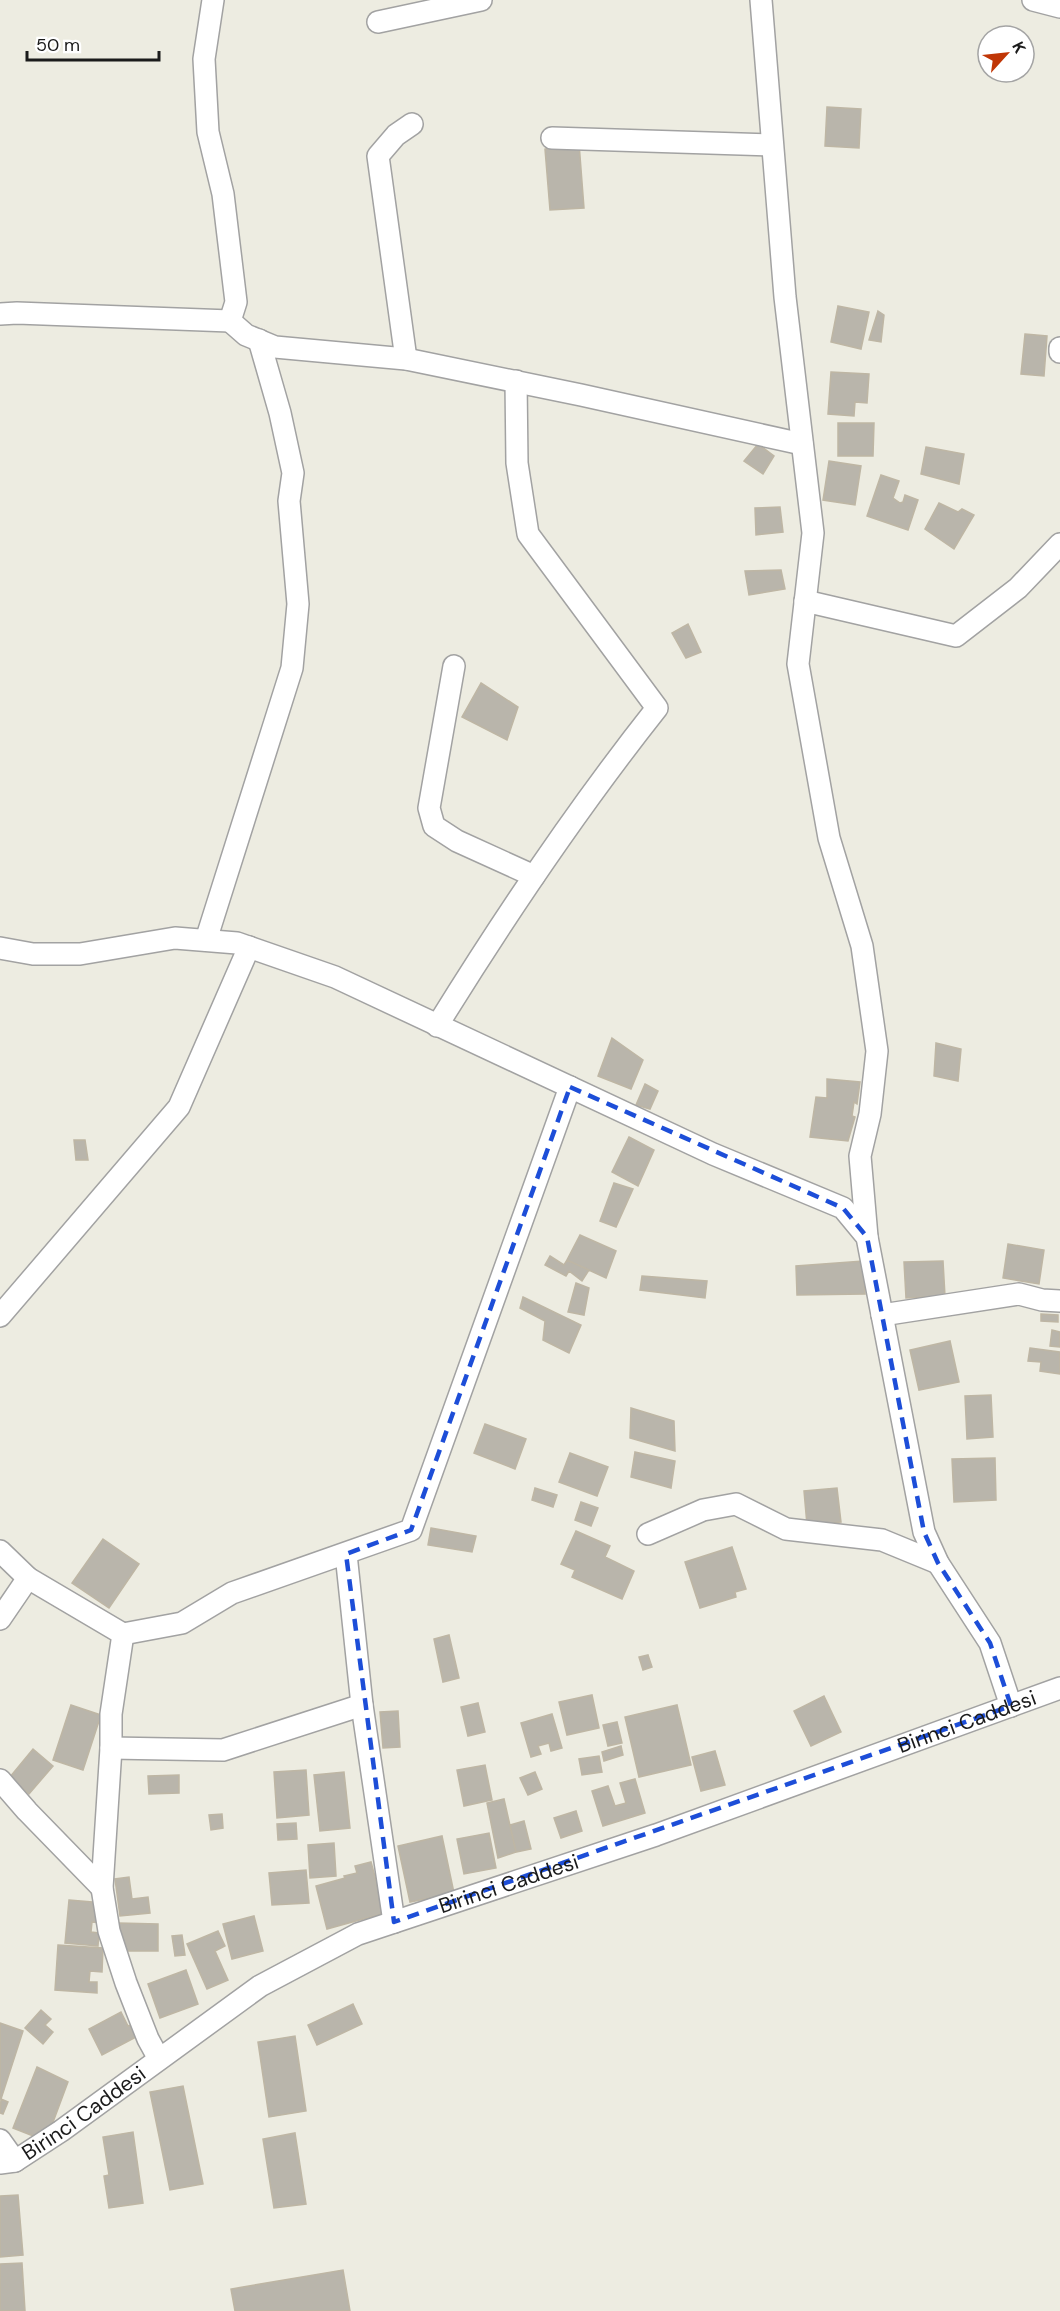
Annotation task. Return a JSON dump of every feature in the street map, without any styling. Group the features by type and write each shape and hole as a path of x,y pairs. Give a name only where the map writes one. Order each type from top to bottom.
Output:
{"street":[{"path":"213,0 204,59 207,121 223,194 236,302 230,321"},
{"path":"378,22 481,0"},
{"path":"760,0 785,297 813,533 798,664 829,838 862,946 877,1051 870,1114 860,1156 867,1237 924,1532 938,1563 990,1643 1011,1706"},
{"path":"1033,0 1060,7"},
{"path":"406,359 378,156 396,135 412,124"},
{"path":"552,138 772,145"},
{"path":"0,314 230,321 246,335 275,347 406,359 802,444"},
{"path":"206,940 292,668 298,604 289,501 293,473 280,413 259,340"},
{"path":"437,1026 534,876 604,776 657,708 528,534 517,463 516,381"},
{"path":"805,601 956,636 1018,588 1060,544"},
{"path":"454,666 429,808 434,826 457,841 534,876"},
{"path":"0,948 33,954 80,954 175,938 237,943 335,978 712,1154 843,1208 867,1237"},
{"path":"0,1316 179,1107 249,947"},
{"path":"0,1551 28,1578 123,1634 182,1623 231,1593 411,1530 570,1087"},
{"path":"882,1315 1019,1294 1031,1305 1042,1300 1060,1301"},
{"path":"648,1534 703,1510 736,1504 786,1529 882,1540 938,1563"},
{"path":"346,1554 362,1705 394,1922"},
{"path":"0,1619 28,1578"},
{"path":"123,1634 111,1714 102,1888 109,1931 126,1983 148,2039 159,2059"},
{"name":"Birinci Caddesi","path":"8,2162 61,2131 260,1986 358,1934 656,1835 1060,1688"},
{"path":"111,1748 223,1750 362,1705"},
{"path":"0,1780 102,1888"},
{"path":"0,2140 8,2162"}],"highlighted area":[{"path":"570,1087 843,1208 867,1237 924,1532 938,1563 990,1643 1011,1706 394,1922 346,1554 411,1530"}],"building":[{"path":"827,107 861,109 859,148 825,146"},
{"path":"579,143 584,208 550,210 545,149"},
{"path":"838,306 869,312 861,349 831,342"},
{"path":"878,311 884,315 881,342 869,340"},
{"path":"1025,334 1047,336 1044,376 1021,374"},
{"path":"831,372 869,374 867,403 855,402 854,416 828,414"},
{"path":"838,423 874,423 873,456 838,456"},
{"path":"758,444 774,456 763,474 744,461"},
{"path":"926,447 964,454 959,484 921,474"},
{"path":"829,461 861,466 855,505 823,500"},
{"path":"881,475 899,481 893,498 900,503 903,502 905,495 918,500 908,530 867,516"},
{"path":"939,503 958,512 962,509 974,515 954,549 925,529"},
{"path":"780,507 783,532 756,535 755,508"},
{"path":"781,570 785,589 749,595 745,571"},
{"path":"688,624 701,652 686,658 672,633"},
{"path":"481,683 518,707 507,740 462,717"},
{"path":"612,1038 643,1060 631,1089 598,1076"},
{"path":"936,1043 961,1049 958,1081 934,1076"},
{"path":"827,1079 860,1082 857,1104 854,1102 852,1116 855,1117 848,1141 810,1137 816,1097 827,1098"},
{"path":"645,1084 658,1091 650,1109 636,1105"},
{"path":"629,1137 654,1150 638,1186 612,1172"},
{"path":"74,1140 85,1140 88,1160 76,1160"},
{"path":"614,1183 633,1189 616,1227 600,1221"},
{"path":"580,1235 616,1251 606,1278 567,1260"},
{"path":"1008,1244 1044,1250 1039,1284 1003,1278"},
{"path":"550,1256 564,1265 567,1260 589,1270 582,1281 569,1271 566,1276 545,1265"},
{"path":"863,1261 865,1294 797,1295 796,1266"},
{"path":"943,1261 945,1296 906,1298 904,1262"},
{"path":"642,1276 707,1281 705,1298 640,1290"},
{"path":"576,1283 589,1288 584,1315 568,1312"},
{"path":"523,1297 581,1325 569,1353 543,1340 545,1321 520,1308"},
{"path":"1041,1314 1058,1315 1058,1322 1041,1321"},
{"path":"1052,1330 1060,1332 1060,1347 1050,1346"},
{"path":"950,1341 959,1382 919,1390 910,1350"},
{"path":"1030,1348 1060,1352 1060,1374 1040,1371 1041,1362 1028,1361"},
{"path":"991,1395 993,1437 967,1439 965,1396"},
{"path":"631,1408 674,1421 675,1451 630,1438"},
{"path":"485,1424 526,1439 515,1469 474,1453"},
{"path":"635,1452 675,1461 671,1488 631,1477"},
{"path":"570,1453 608,1467 597,1496 559,1482"},
{"path":"995,1458 996,1500 954,1502 952,1459"},
{"path":"535,1488 557,1495 553,1507 532,1500"},
{"path":"837,1488 841,1522 807,1525 804,1491"},
{"path":"581,1502 598,1508 591,1526 575,1520"},
{"path":"431,1528 476,1536 472,1552 428,1545"},
{"path":"576,1531 610,1546 605,1557 634,1571 622,1599 572,1577 575,1570 561,1564"},
{"path":"103,1539 139,1564 109,1608 72,1583"},
{"path":"732,1547 746,1589 735,1592 736,1597 700,1608 685,1562"},
{"path":"449,1635 459,1678 443,1682 434,1639"},
{"path":"648,1655 652,1667 643,1670 639,1657"},
{"path":"592,1695 599,1728 567,1735 559,1702"},
{"path":"824,1696 841,1732 811,1746 794,1711"},
{"path":"478,1703 485,1732 468,1736 461,1707"},
{"path":"71,1705 101,1715 83,1770 53,1760"},
{"path":"677,1705 691,1765 639,1777 625,1717"},
{"path":"398,1711 400,1747 383,1748 380,1712"},
{"path":"552,1714 562,1748 551,1751 549,1743 538,1746 541,1754 531,1757 521,1723"},
{"path":"617,1722 622,1743 608,1746 603,1725"},
{"path":"621,1746 623,1755 604,1761 602,1752"},
{"path":"33,1749 53,1766 29,1794 10,1777"},
{"path":"715,1751 725,1785 701,1791 692,1757"},
{"path":"599,1756 602,1772 582,1775 579,1759"},
{"path":"485,1765 492,1800 464,1806 457,1770"},
{"path":"306,1770 309,1815 277,1818 274,1772"},
{"path":"344,1772 350,1828 320,1831 314,1775"},
{"path":"535,1772 542,1789 528,1795 520,1778"},
{"path":"179,1775 179,1793 149,1794 148,1776"},
{"path":"635,1779 645,1813 603,1826 592,1791 608,1786 615,1806 626,1803 620,1783"},
{"path":"504,1799 516,1852 498,1858 487,1803"},
{"path":"576,1811 582,1831 561,1838 554,1818"},
{"path":"222,1814 223,1828 211,1830 209,1815"},
{"path":"524,1821 531,1849 516,1852 510,1825"},
{"path":"296,1823 297,1839 278,1840 277,1824"},
{"path":"489,1833 496,1868 464,1874 457,1839"},
{"path":"442,1836 454,1893 410,1902 398,1846"},
{"path":"334,1843 336,1876 310,1878 308,1845"},
{"path":"371,1862 385,1913 327,1929 316,1886 357,1873 355,1866"},
{"path":"306,1870 309,1903 272,1905 269,1873"},
{"path":"129,1877 132,1899 148,1897 150,1913 120,1916 115,1879"},
{"path":"69,1900 104,1903 102,1923 92,1922 91,1932 99,1933 98,1946 65,1943"},
{"path":"254,1916 263,1951 232,1959 223,1924"},
{"path":"118,1923 158,1924 158,1951 118,1951"},
{"path":"218,1931 225,1946 215,1951 228,1980 207,1989 187,1944"},
{"path":"182,1935 185,1955 175,1956 172,1936"},
{"path":"58,1945 103,1948 102,1972 90,1971 89,1982 97,1982 97,1993 55,1990"},
{"path":"186,1970 198,2004 160,2018 148,1984"},
{"path":"353,2004 362,2024 317,2045 308,2025"},
{"path":"41,2010 51,2019 45,2025 53,2032 43,2044 25,2028"},
{"path":"121,2012 128,2026 131,2025 138,2036 102,2055 89,2029"},
{"path":"0,2023 23,2031 1,2099 0,2099"},
{"path":"295,2036 306,2111 269,2117 258,2042"},
{"path":"37,2067 68,2082 46,2141 13,2128"},
{"path":"183,2086 203,2184 170,2190 150,2092"},
{"path":"1,2099 8,2102 3,2114 0,2113"},
{"path":"133,2132 143,2203 109,2208 104,2176 109,2175 103,2137"},
{"path":"295,2133 306,2204 274,2208 263,2139"},
{"path":"18,2195 23,2255 0,2257 0,2196"},
{"path":"22,2263 25,2311 0,2311 0,2264"},
{"path":"343,2270 350,2311 235,2311 231,2289"}]}
